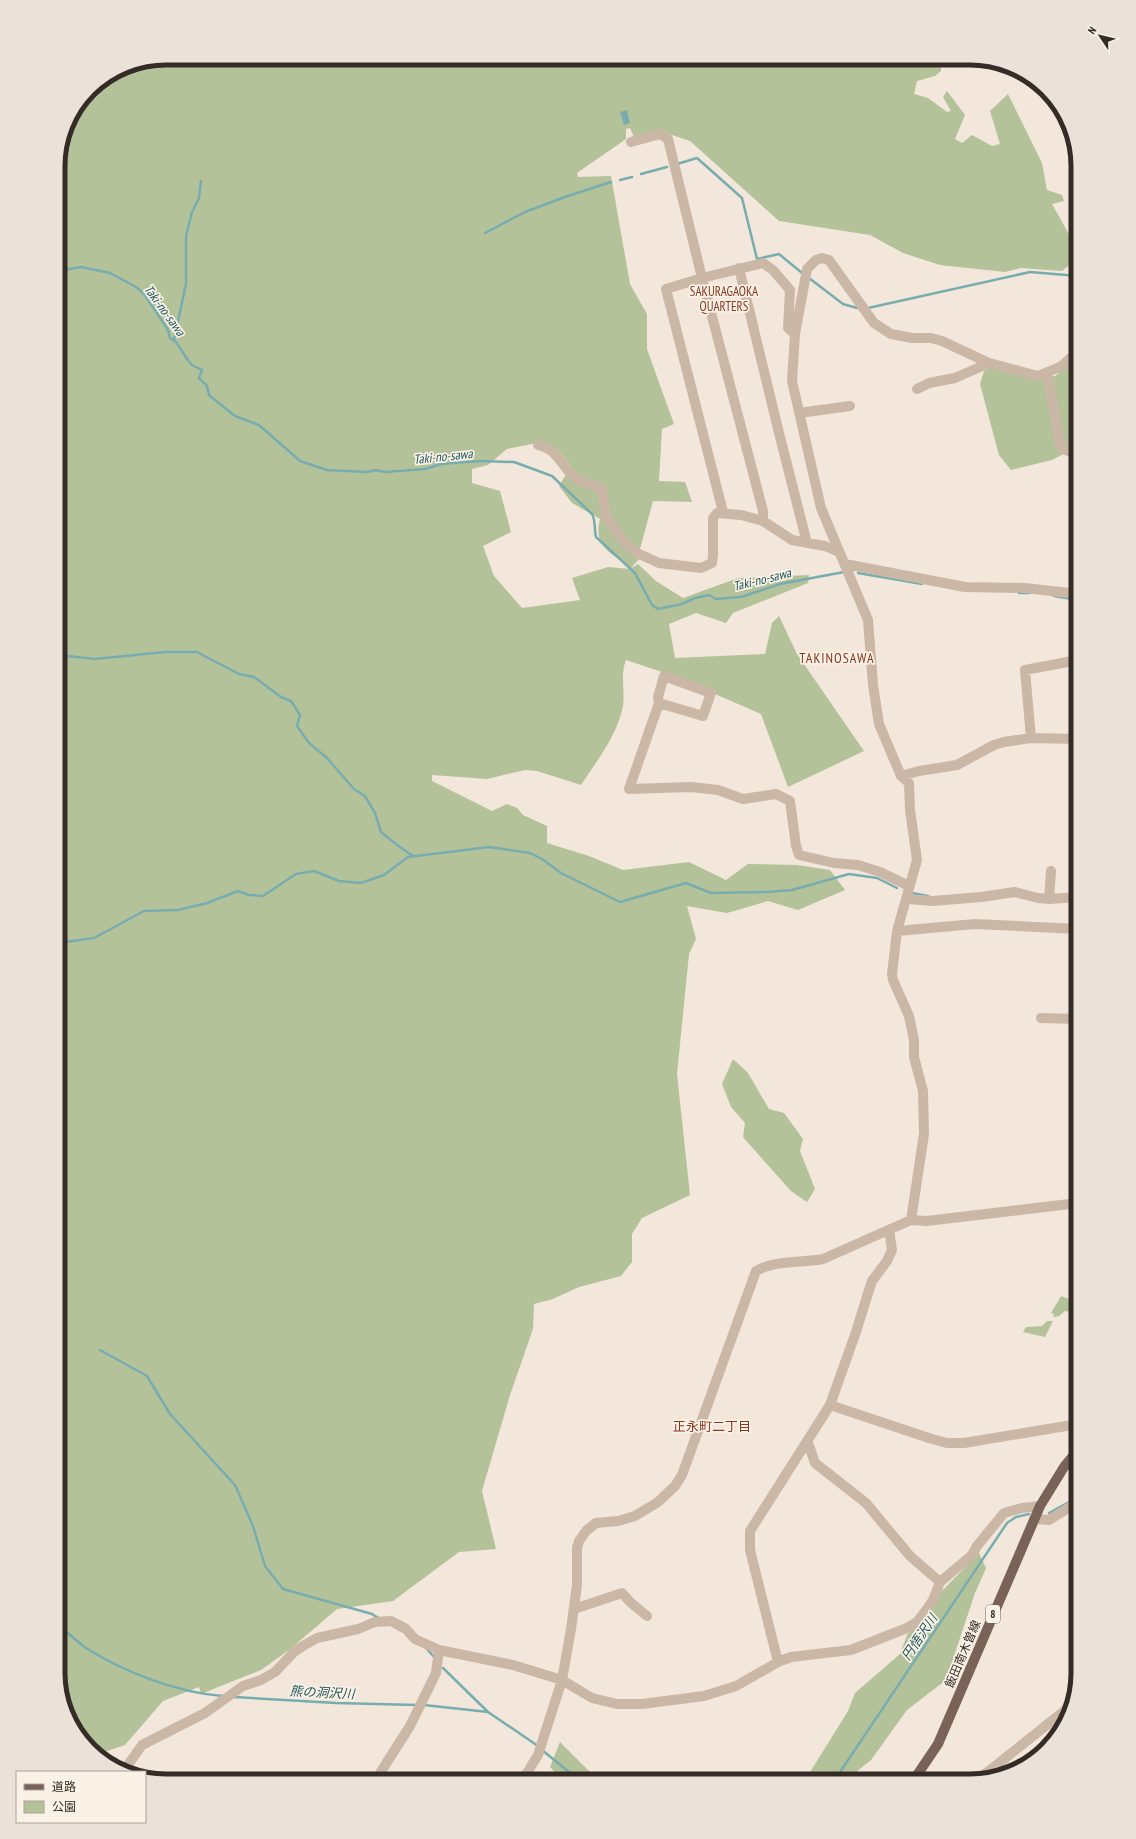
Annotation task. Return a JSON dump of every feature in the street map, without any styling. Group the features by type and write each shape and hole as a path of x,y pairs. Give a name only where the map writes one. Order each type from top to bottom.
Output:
{"main road":[{"name":"飯田南木曽線","path":"918,1774 938,1744 1040,1506 1064,1467 1071,1458"}],"street":[{"path":"631,142 660,134 668,139 702,278 763,511 763,521"},
{"path":"911,1220 924,1134 923,1091 914,1057 914,1040 909,1016 893,980 894,953 897,931 907,900 908,886 917,860 910,810 909,783 901,776 879,724 873,685 868,620 821,508 792,382 795,334 807,269 811,263 822,258 829,260 874,323 883,331 899,337 931,338 942,341 989,363 1038,376 1062,366 1071,358"},
{"path":"723,512 666,289 702,278 762,263 773,270 790,290 788,328 795,334"},
{"path":"739,268 807,543"},
{"path":"917,389 929,383 955,378 989,363"},
{"path":"1047,373 1061,448 1071,452"},
{"path":"799,413 850,406"},
{"path":"538,446 548,448 555,453 576,479 602,490 604,514 614,530 631,549 652,561 701,568 712,563 714,555 713,518 717,513 723,512 763,521 792,540 825,546 839,552"},
{"path":"845,564 965,587 1025,588 1071,593"},
{"path":"1031,738 1025,670 1071,661"},
{"path":"659,703 703,716 711,693 664,676 658,697 659,703 629,789 691,788 718,790 743,799 776,794 790,801 796,846 799,855 834,863 858,865 880,872 908,886"},
{"path":"901,776 919,771 957,766 994,745 1004,742 1031,738 1071,739"},
{"path":"1049,899 1051,871"},
{"path":"907,900 933,901 981,897 1014,892 1038,898 1071,897"},
{"path":"897,931 975,924 1071,929"},
{"path":"1041,1018 1071,1019"},
{"path":"526,1774 538,1755 562,1680 577,1585 577,1548 579,1541 586,1531 596,1523 635,1516 658,1502 675,1486 682,1475 756,1271 766,1265 808,1262 822,1259 911,1220 927,1221 1071,1204"},
{"path":"778,1662 750,1550 750,1531 808,1443 830,1405 856,1332 868,1290 872,1281 887,1261 892,1250 889,1230"},
{"path":"830,1405 947,1443 964,1443 1071,1425"},
{"path":"808,1443 815,1463 866,1503 910,1556 940,1582"},
{"path":"128,1767 142,1745 205,1713 231,1693 249,1682 261,1680 275,1672 294,1652 317,1638 358,1629 375,1622 391,1622 406,1630 416,1639 439,1650 513,1665 562,1680 592,1698 617,1704 642,1704 704,1696 736,1686 778,1662 791,1657 851,1650 907,1628 917,1622 927,1609 933,1600 940,1582 972,1555 977,1546 1004,1513 1022,1508 1040,1506"},
{"path":"1034,1519 1049,1520 1071,1506"},
{"path":"574,1609 622,1593 630,1602 647,1616"},
{"path":"380,1774 406,1734 436,1673 439,1650"},
{"path":"987,1772 1064,1711"}],"green space":[{"path":"166,65 941,65 941,71 935,76 917,81 914,94 928,98 947,112 951,111 943,97 947,91 965,115 955,139 962,143 972,135 992,146 1000,144 990,111 1008,94 1042,163 1047,190 1062,195 1064,201 1052,204 1071,238 1071,264 1062,271 1021,268 1005,272 940,265 903,253 870,235 779,221 690,141 660,131 634,137 630,128 626,129 626,139 577,173 578,177 611,176 630,284 647,314 647,349 674,424 662,429 659,481 685,482 692,502 653,501 640,549 639,559 631,568 605,548 601,543 599,537 600,519 572,503 559,486 571,466 559,451 542,442 507,449 488,465 472,469 472,483 500,491 511,532 483,546 494,576 522,608 580,600 572,578 608,567 630,569 638,564 656,581 683,598 738,578 809,575 808,583 733,613 726,623 696,613 669,624 675,658 765,654 772,623 779,616 797,654 864,751 788,787 761,714 671,675 626,660 623,671 623,706 620,717 612,737 581,785 537,771 525,770 487,779 432,775 432,781 492,811 507,804 517,808 523,815 547,826 547,843 589,856 623,870 689,862 726,880 748,864 797,865 830,870 845,890 798,910 768,901 727,913 687,906 696,939 689,954 677,1074 690,1195 642,1218 632,1234 632,1262 621,1276 579,1287 553,1299 534,1304 533,1329 510,1395 482,1491 496,1549 459,1552 393,1601 337,1609 289,1650 261,1670 201,1694 199,1687 163,1701 125,1745 103,1752 90,1740 75,1718 70,1706 65,1680 65,159 70,133 78,115 94,94 121,75 140,68"},
{"path":"1071,363 1071,379 1069,379 1071,393 1071,450 1052,460 1011,470 999,455 980,384 984,371 991,367 1040,380 1055,376"},
{"path":"733,1059 748,1073 769,1109 784,1113 803,1139 800,1151 815,1189 807,1202 791,1191 743,1137 745,1123 731,1107 722,1084"},
{"path":"1061,1296 1069,1299 1071,1307 1069,1312 1065,1311 1059,1316 1053,1317 1054,1314 1051,1313"},
{"path":"1047,1321 1053,1321 1045,1337 1023,1332 1026,1327 1042,1326"},
{"path":"979,1553 986,1568 975,1593 946,1680 907,1710 871,1760 854,1774 809,1774 848,1711 855,1693 900,1654 907,1635 923,1618 940,1593"},
{"path":"560,1742 592,1774 556,1774 550,1767"}],"water":[{"path":"627,110 630,123 624,125 620,112"}],"waterway":[{"path":"677,164 697,158 742,198 757,259 779,254 802,273"},
{"path":"641,174 667,167"},
{"path":"620,180 632,177"},
{"path":"174,340 186,284 186,236 192,212 199,198 201,181"},
{"path":"485,233 525,212 611,182"},
{"name":"Taki-no-sawa","path":"65,270 81,267 110,273 136,287 145,295 168,330 170,338 176,342 192,365 202,370 199,378 207,386 209,395 235,416 259,425 300,461 327,470 368,472 375,470 385,472 425,469 441,464 481,461 514,462 552,476 592,514 596,537 635,573 652,605 658,609 682,604 695,598 709,595 716,599 741,597 780,584 844,572"},
{"path":"868,308 1030,272 1071,275"},
{"path":"809,278 843,304 857,308"},
{"name":"Taki-no-sawa","path":"858,573 922,584"},
{"name":"Taki-no-sawa","path":"1019,593 1030,593"},
{"name":"Taki-no-sawa","path":"1054,596 1071,599"},
{"path":"65,657 95,659 165,652 197,652 239,674 254,677 281,697 291,701 300,715 297,726 309,743 327,758 354,789 365,796 375,813 381,832 413,856"},
{"path":"65,942 94,938 144,911 178,910 207,903 238,891 249,895 263,896 296,874 314,871 339,881 361,883 384,875 408,857 489,847 530,853 542,859 561,873 620,902 686,883 711,893 766,892 792,890 849,874 877,878 897,888"},
{"path":"912,893 928,896"},
{"path":"100,1350 147,1376 170,1414 235,1485 253,1526 265,1566 283,1589 372,1614 380,1619"},
{"name":"円悟沢川","path":"1049,1513 1071,1501"},
{"name":"円悟沢川","path":"839,1774 1007,1523 1016,1517 1029,1514"},
{"name":"熊の洞沢川","path":"65,1630 86,1648 134,1673 188,1691 223,1696"},
{"path":"427,1649 434,1657"},
{"path":"443,1668 487,1711"},
{"name":"熊の洞沢川","path":"234,1697 336,1703 417,1705"},
{"name":"熊の洞沢川","path":"424,1705 488,1712 538,1746"},
{"name":"熊の洞沢川","path":"542,1750 571,1774"}],"district":[{"name":"SAKURAGAOKA QUARTERS","path":"724,298"},
{"name":"TAKINOSAWA","path":"837,658"},
{"name":"正永町二丁目","path":"712,1426"}]}
